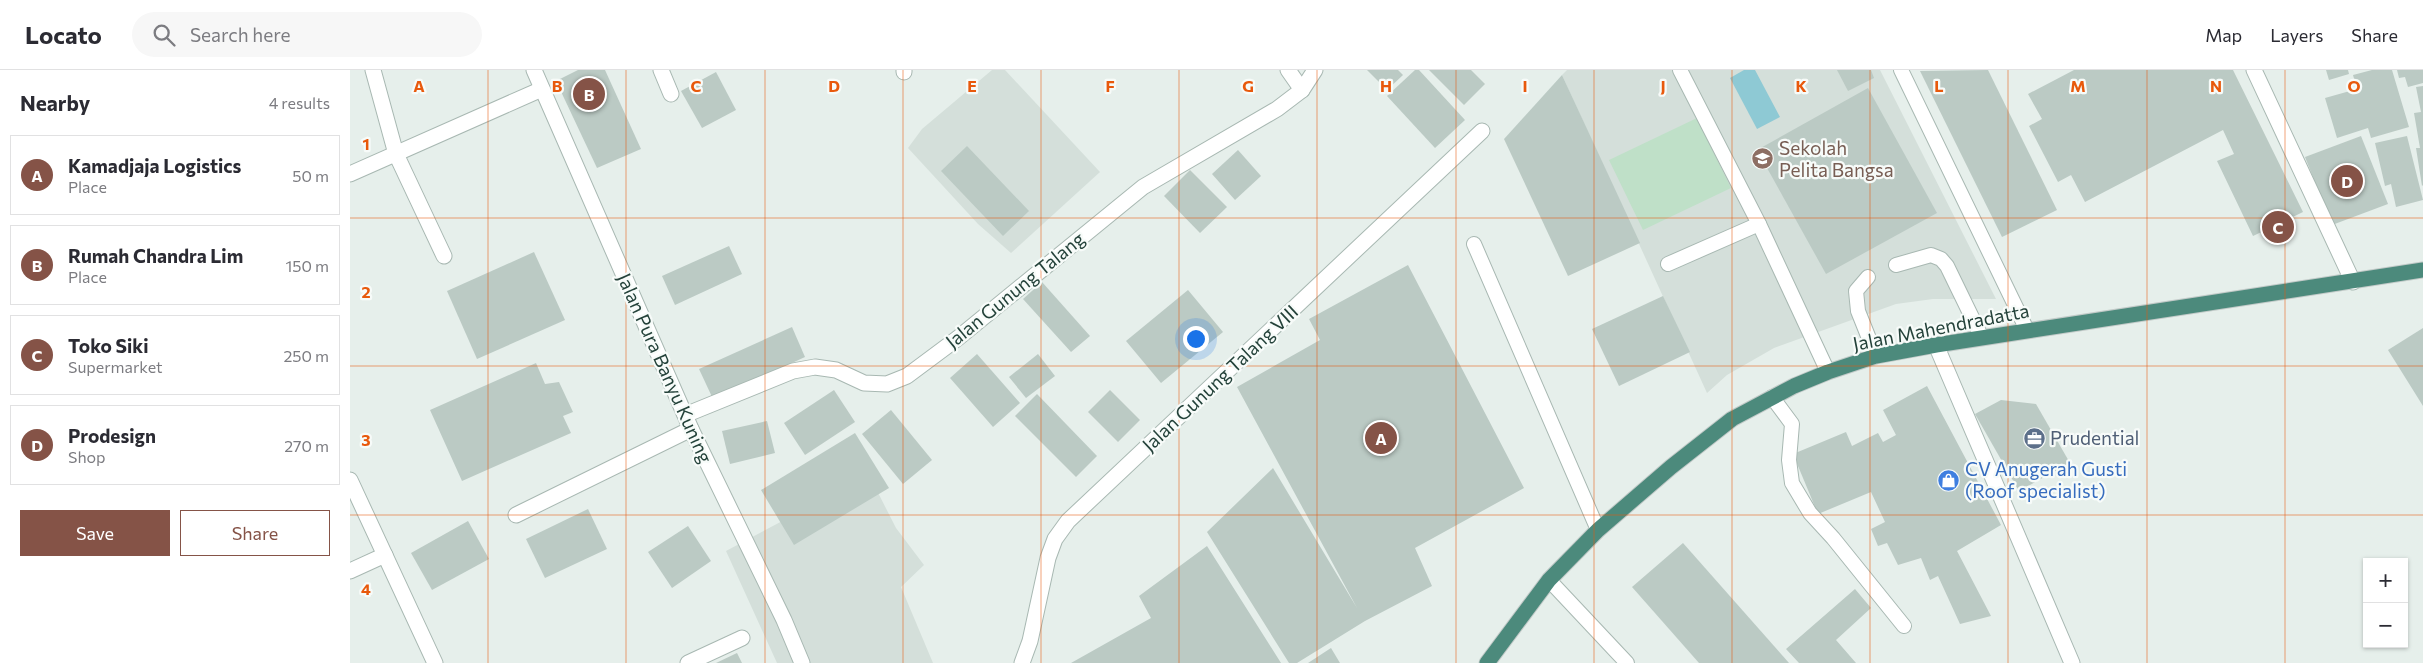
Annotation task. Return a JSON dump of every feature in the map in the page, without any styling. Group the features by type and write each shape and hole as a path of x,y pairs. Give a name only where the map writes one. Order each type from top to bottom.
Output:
{"highway":[{"name":"Jalan Mahendradatta","path":"1487,663 1548,580 1598,530 1671,467 1732,419 1772,397 1828,372 1876,356 1936,345 2423,270"}],"street":[{"path":"373,70 396,154 444,256"},
{"name":"Jalan Pura Banyu Kuning","path":"534,70 691,429 784,620 802,663"},
{"path":"661,70 671,94"},
{"path":"1288,70 1302,90"},
{"name":"Jalan Gunung Talang","path":"685,415 793,371 815,366 836,370 864,383 887,384 907,376 1144,187 1259,121 1302,90 1315,70"},
{"path":"2254,70 2353,282"},
{"path":"350,174 542,89"},
{"name":"Jalan Gunung Talang VIII","path":"1022,663 1030,641 1048,558 1055,539 1068,521 1482,131"},
{"path":"1936,345 2072,663"},
{"path":"516,515 691,429"},
{"path":"350,480 435,663"},
{"path":"350,571 385,555"},
{"path":"688,663 742,638"}],"lane":[{"path":"1680,70 1759,224 1828,372"},
{"path":"1901,70 2027,330"},
{"path":"1668,264 1759,224"},
{"path":"1474,244 1598,530"},
{"path":"1896,265 1931,255 1941,259 1947,266 1982,338"},
{"path":"1868,277 1856,291 1858,311 1876,356"},
{"path":"1772,397 1792,424 1789,460 1789,474 1792,483 1810,513 1833,538 1904,626"},
{"path":"1548,580 1627,663"}],"shaded area":[{"path":"992,70 1005,70 1100,172 1011,253 978,224 908,148 922,129"},
{"name":"Sekolah Pelita Bangsa","path":"1567,70 1880,70 1996,299 1933,299 1896,304 1774,348 1727,375 1707,393 1562,75"},
{"path":"869,475 896,528 924,565 901,587 933,663 777,663 726,551"}],"green space":[{"path":"1697,118 1731,188 1643,230 1609,160"}],"water":[{"path":"1744,70 1755,70 1780,117 1757,129 1730,78"}],"building":[{"path":"578,70 605,70 641,149 597,168 556,81"},
{"path":"1367,70 1398,70 1403,75 1387,90"},
{"path":"1415,70 1419,70 1465,120 1435,148 1387,96"},
{"path":"1429,70 1471,70 1485,84 1464,105"},
{"path":"1837,70 1871,70 1874,78 1848,91"},
{"path":"1988,70 2057,210 2002,237 1920,71"},
{"path":"2074,70 2233,70 2303,212 2253,236 2217,161 2234,154 2223,130 2085,202 2071,175 2058,182 2029,126 2042,119 2028,94"},
{"path":"2326,70 2348,70 2349,74 2329,80"},
{"path":"2372,70 2392,70 2409,127 2371,138 2368,128 2337,138 2325,98 2357,89 2353,75"},
{"path":"2397,70 2423,70 2423,83 2408,87 2405,77 2399,78"},
{"path":"716,72 736,110 702,128 681,91"},
{"path":"1562,75 1640,243 1568,276 1504,139"},
{"path":"2423,86 2422,186 2416,148 2420,148 2414,113 2421,112 2416,87"},
{"path":"1868,88 1937,213 1826,274 1757,150"},
{"path":"2361,136 2388,204 2332,225 2305,157"},
{"path":"2407,136 2423,200 2396,207 2391,184 2385,186 2375,143"},
{"path":"967,146 1029,211 1003,236 941,171"},
{"path":"1238,150 1261,176 1235,200 1212,174"},
{"path":"1190,170 1227,207 1200,233 1164,196"},
{"path":"729,246 742,274 675,305 662,276"},
{"path":"534,252 565,320 477,359 447,291"},
{"path":"1408,265 1524,488 1415,548 1432,586 1365,621 1297,663 1289,663 1207,532 1273,468 1357,608 1237,387 1320,340 1309,319"},
{"path":"1042,282 1090,336 1071,352 1023,299"},
{"path":"1188,290 1223,332 1161,383 1126,341"},
{"path":"1663,296 1690,352 1619,386 1592,329"},
{"path":"792,327 805,357 713,399 699,369"},
{"path":"2423,328 2423,406 2388,350"},
{"path":"977,354 1020,403 993,427 950,378"},
{"path":"1038,354 1055,376 1026,398 1009,377"},
{"path":"536,363 545,384 559,382 573,412 563,416 571,433 462,481 430,410"},
{"path":"1927,386 2001,525 1957,551 1991,616 1960,624 1938,576 1930,580 1921,558 1898,565 1887,543 1878,546 1871,529 1885,522 1871,492 1818,514 1793,454 1846,432 1852,446 1878,433 1883,442 1896,435 1883,410"},
{"path":"834,390 855,422 805,455 784,423"},
{"path":"1110,390 1140,420 1118,442 1088,412"},
{"path":"1037,394 1097,456 1076,477 1015,416"},
{"path":"2001,400 2036,404 2070,463 2019,491 1975,414"},
{"path":"891,410 932,460 903,484 862,434"},
{"path":"767,421 775,453 730,464 722,431"},
{"path":"855,433 889,488 794,545 761,490"},
{"path":"588,509 607,549 545,578 526,539"},
{"path":"468,521 489,559 432,590 411,553"},
{"path":"688,526 711,561 672,588 648,552"},
{"path":"1683,543 1789,663 1699,663 1632,587"},
{"path":"1207,546 1281,663 1071,663 1151,618 1139,596"},
{"path":"1855,589 1871,608 1836,640 1856,663 1799,663 1786,649"},
{"path":"1331,648 1340,663 1308,663"},
{"path":"737,653 742,663 716,663"}],"place":[{"name":"Rumah Chandra Lim","path":"589,94"},
{"name":"Sekolah Pelita Bangsa","path":"1763,159"},
{"name":"Prodesign","path":"2347,181"},
{"name":"Toko Siki","path":"2278,227"},
{"name":"Kamadjaja Logistics","path":"1381,438"},
{"name":"Prudential","path":"2034,438"},
{"name":"CV Anugerah Gusti (Roof specialist)","path":"1949,480"}]}
